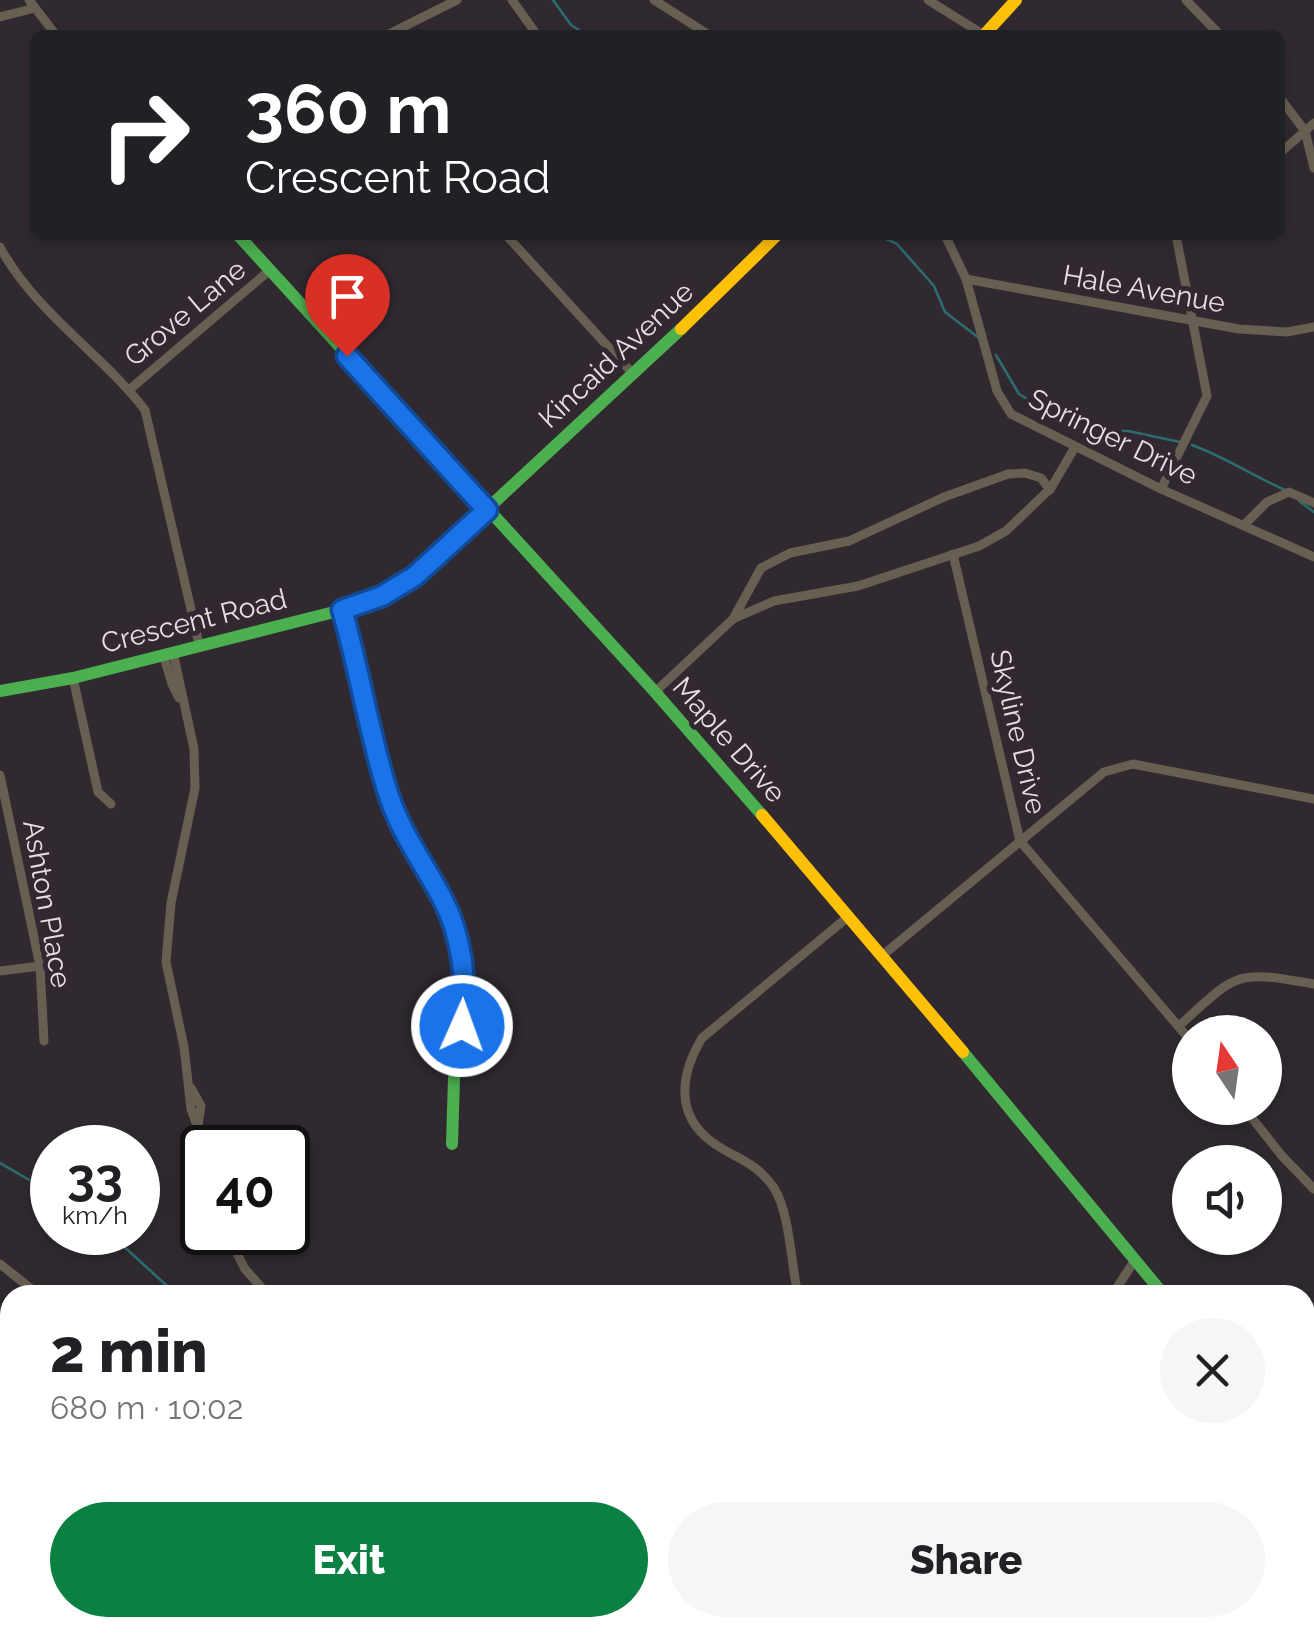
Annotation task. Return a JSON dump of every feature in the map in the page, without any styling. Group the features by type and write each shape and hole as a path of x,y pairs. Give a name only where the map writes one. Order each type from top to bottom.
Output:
{"street":[{"path":"397,30 457,0"},
{"path":"512,0 533,30"},
{"path":"654,0 701,30"},
{"path":"928,0 976,30"},
{"path":"989,30 1016,0"},
{"path":"1186,0 1215,30"},
{"path":"0,17 32,4 52,30"},
{"path":"1285,105 1305,131 1314,168"},
{"path":"1285,149 1314,123"},
{"name":"Maple Drive","path":"243,240 655,692 883,955 1156,1285"},
{"path":"511,240 634,375"},
{"name":"Kincaid Avenue","path":"487,510 634,375 772,240"},
{"name":"Springer Drive","path":"947,240 966,279 992,378 1004,404 1023,422 1162,490 1314,557"},
{"path":"1162,490 1207,396 1178,240"},
{"path":"0,247 31,292 145,410 199,644"},
{"name":"Grove Lane","path":"129,390 270,270"},
{"name":"Hale Avenue","path":"966,279 1193,322 1286,332 1314,327"},
{"path":"733,619 774,601 858,586 979,546 1006,531 1050,490 1075,447"},
{"path":"655,692 733,619 761,568 790,553 849,540 944,497 1008,474 1025,473 1041,478 1050,490"},
{"path":"1244,525 1267,502 1289,492 1314,503"},
{"name":"Crescent Road","path":"0,691 73,678 342,610 382,596 415,576 487,510"},
{"name":"Skyline Drive","path":"952,554 1020,841 1172,1018"},
{"path":"342,610 389,797 406,837 445,903 459,950 466,996 454,1078 452,1144"},
{"path":"168,653 172,684 183,704 194,749 195,788 171,903 166,962 190,1086 191,1110 198,1125"},
{"path":"73,678 98,792 111,804"},
{"path":"883,955 1104,772 1118,766 1133,764 1314,799"},
{"name":"Ashton Place","path":"0,775 40,966 44,1041"},
{"path":"796,1285 777,1192 753,1164 710,1141 688,1117 683,1089 688,1062 702,1038 849,916"},
{"path":"0,971 40,966"},
{"path":"1191,1015 1226,983 1237,978 1262,975 1314,984"},
{"path":"1257,1125 1314,1189"},
{"path":"238,1255 260,1285"},
{"path":"1119,1285 1135,1260"},
{"path":"0,1264 26,1285"}],"waterway":[{"path":"553,0 579,30"},
{"path":"889,240 897,244 934,286 945,312 979,338"},
{"path":"996,355 1019,394 1077,431 1128,431 1180,442"},
{"path":"1192,445 1285,490"},
{"path":"1299,501 1314,512"},
{"path":"0,1163 30,1180"},
{"path":"133,1255 166,1285"}],"traffic: fast":[{"path":"243,240 655,692 762,815"},
{"path":"0,691 73,678 342,610 382,596 415,576 681,329"},
{"path":"342,610 389,797 406,837 445,903 459,950 466,996 454,1078 452,1144"},
{"path":"963,1052 1156,1285"}],"traffic: slow":[{"path":"989,30 1016,0"},
{"path":"681,329 772,240"},
{"path":"762,815 963,1052"}],"route":[{"path":"347,356 487,510 415,576 382,596 342,610 389,797 406,837 445,903 459,950 466,996 462,1026"}]}
